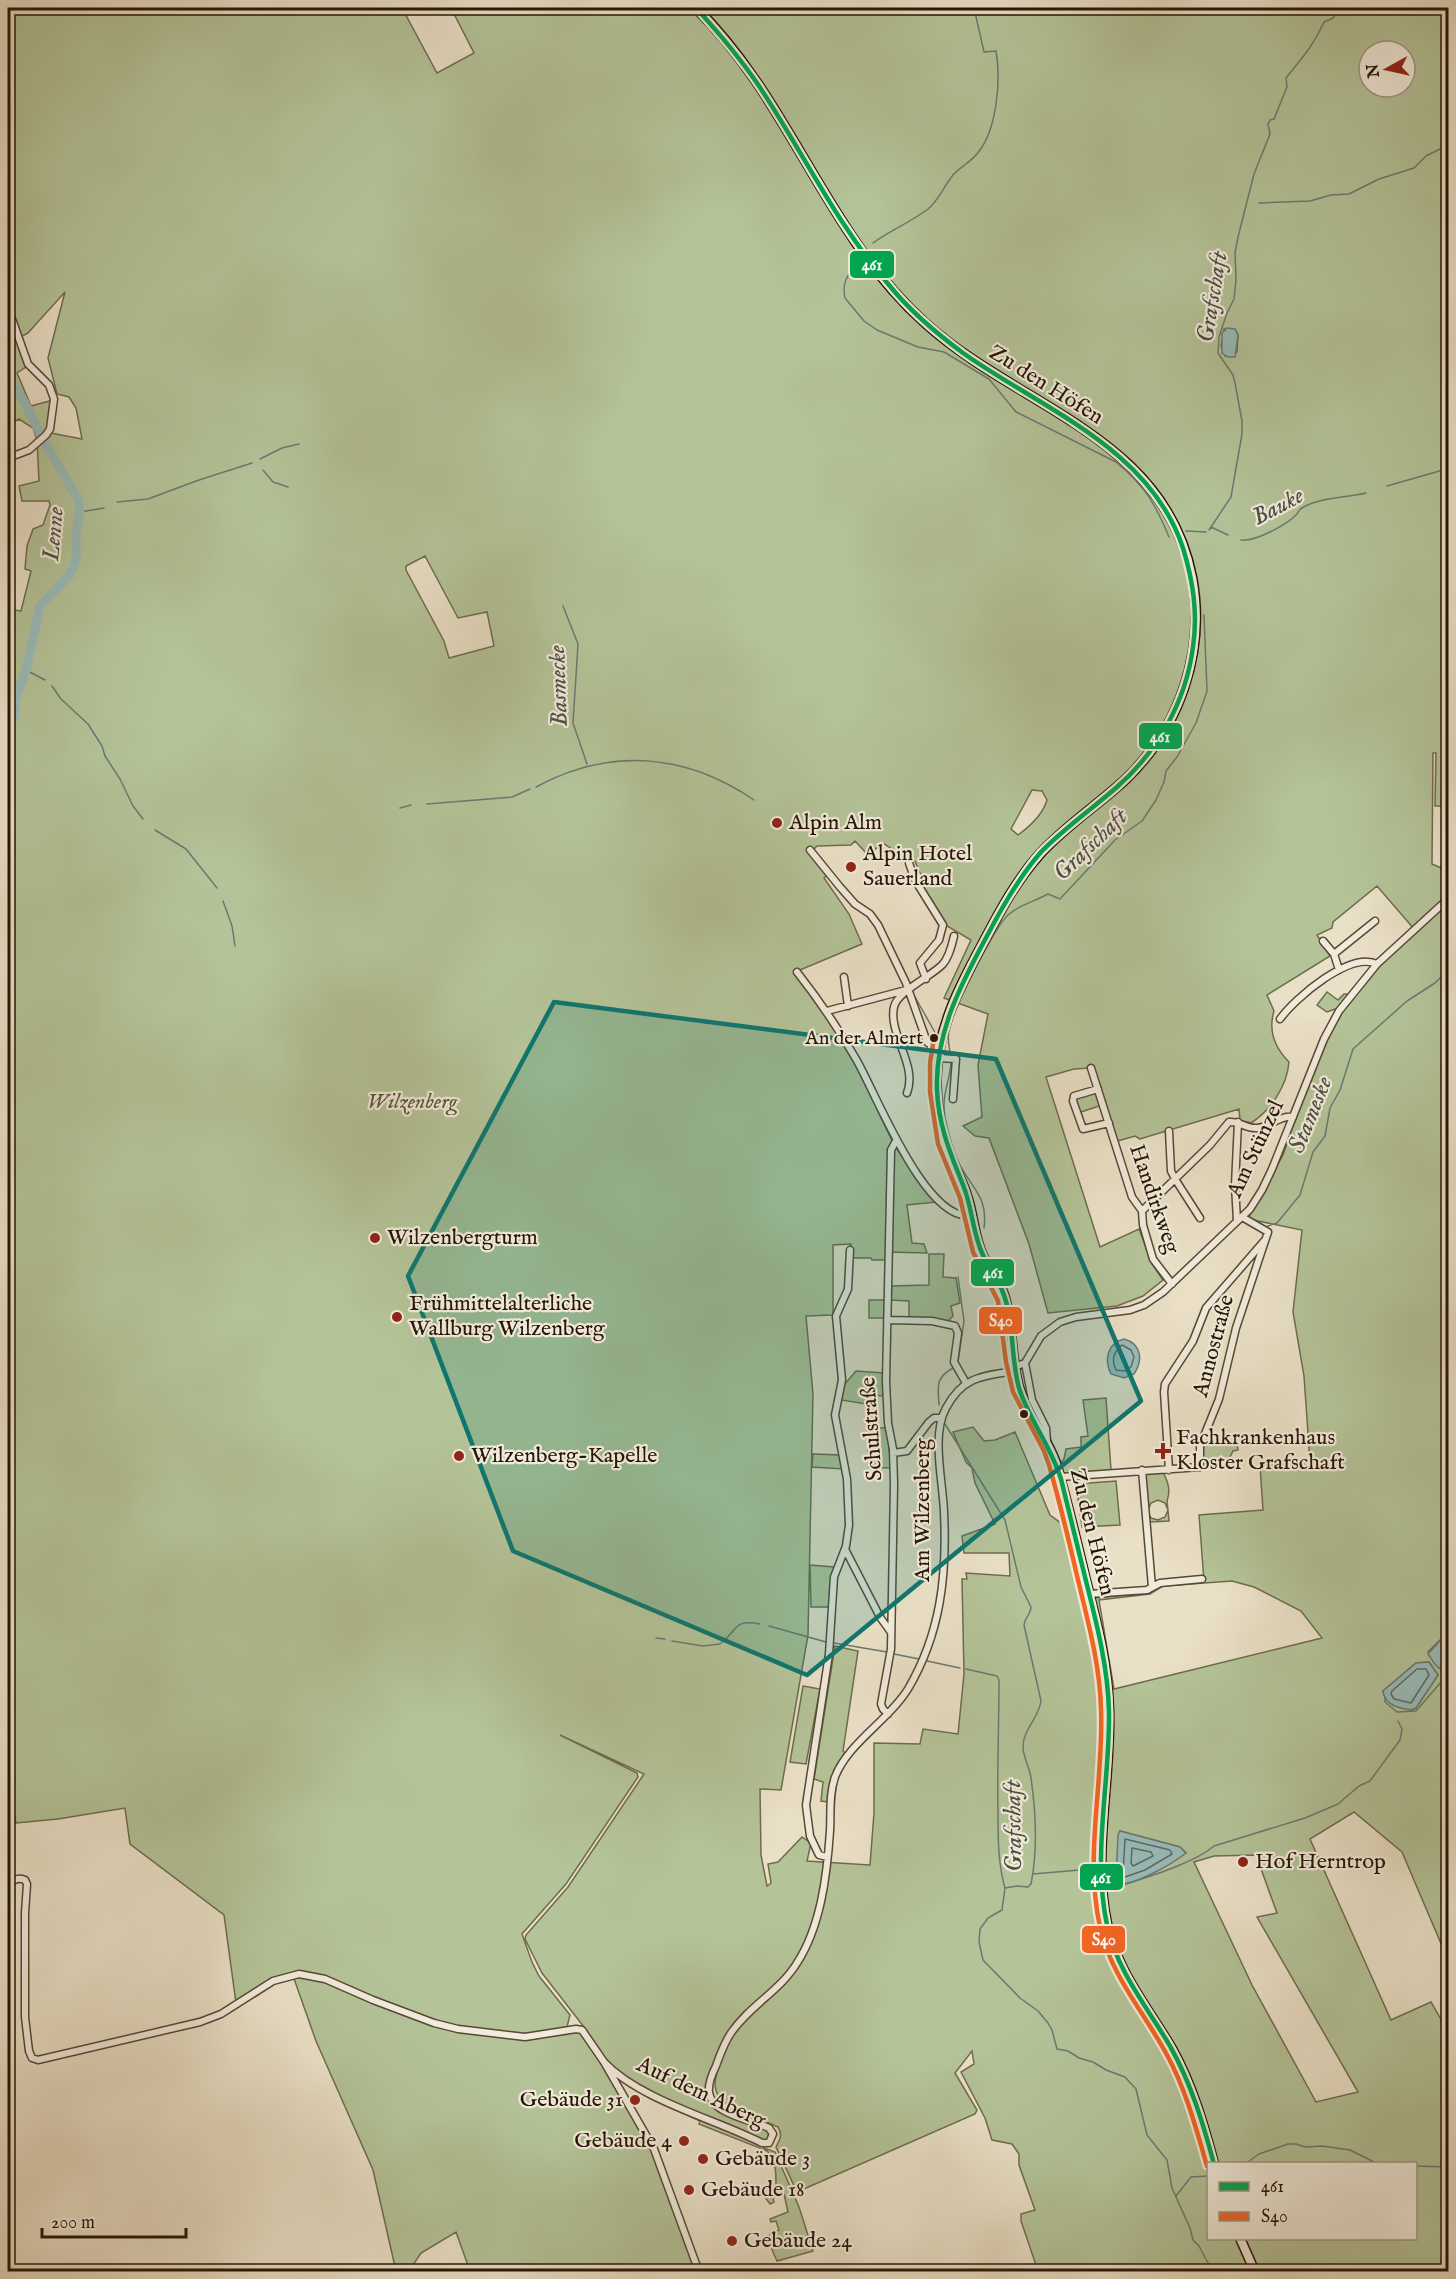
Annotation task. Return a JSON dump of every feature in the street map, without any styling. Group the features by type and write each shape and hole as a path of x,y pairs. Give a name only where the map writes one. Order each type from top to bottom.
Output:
{"street":[{"name":"Zu den Höfen","path":"696,8 724,37 751,71 834,212 885,283 927,325 958,350 991,373 1091,432 1130,464 1152,488 1170,517 1191,572 1195,598 1195,643 1188,680 1171,721 1138,766 1054,840 1015,886 960,987 948,1017 945,1057 937,1092 942,1131 949,1155 967,1196 980,1249 1005,1299 1014,1369 1023,1399 1047,1441 1060,1477 1103,1655 1110,1731 1102,1876 1104,1906 1110,1935 1128,1979 1171,2047 1186,2076 1203,2122 1214,2162"},
{"path":"8,458 29,450 46,435 50,429 54,399 49,385 28,364 12,319"},
{"path":"810,850 850,899 872,917 884,936 909,990 927,1042 945,1057 956,1059 953,1099"},
{"path":"909,863 917,884 943,925 939,940 920,963 927,979"},
{"name":"Am Stünzel","path":"1025,1363 1041,1336 1060,1322 1076,1317 1119,1312 1154,1299 1252,1207 1262,1190 1333,1020 1377,964 1449,899"},
{"path":"1334,954 1375,921"},
{"path":"907,1093 909,1074 896,1025 894,1008 899,997 927,979 945,960 954,936"},
{"path":"1323,941 1334,954 1339,970"},
{"path":"1280,1019 1304,994 1329,974 1366,961 1377,964"},
{"path":"797,972 827,1011 868,1081 896,1141 919,1176 947,1207 959,1214 972,1215"},
{"path":"844,977 848,1006"},
{"path":"827,1011 909,990"},
{"name":"Handirkweg","path":"1091,1068 1132,1197 1142,1211 1143,1225 1153,1259 1172,1284"},
{"name":"Handirkweg","path":"1098,1089 1074,1096 1073,1101 1083,1129 1109,1123"},
{"path":"1142,1211 1213,1142 1227,1124 1238,1122 1255,1129 1270,1125 1283,1117 1293,1117"},
{"path":"1238,1122 1235,1185 1240,1219 1268,1232 1266,1238"},
{"path":"1170,1131 1169,1162 1174,1179 1200,1218"},
{"name":"Schulstraße","path":"888,1714 881,1704 890,1657 891,1631 893,1454 888,1423 886,1382 891,1150 896,1141"},
{"name":"Annostraße","path":"1060,1477 1199,1468 1200,1446 1219,1399 1236,1328 1266,1238"},
{"name":"Annostraße","path":"1169,1470 1165,1384 1193,1341 1206,1308 1266,1238"},
{"path":"827,1857 819,1855 810,1838 806,1809 830,1646 834,1577 845,1549 849,1524 849,1495 835,1415 842,1380 836,1316 847,1291 850,1250"},
{"path":"887,1320 937,1322 955,1326 958,1333 956,1365 966,1383 975,1378 1014,1369 1025,1363 1032,1400 1046,1428 1047,1441"},
{"name":"Am Wilzenberg","path":"818,1912 827,1857 832,1791 836,1774 844,1762 902,1698 931,1640 937,1619 942,1586 944,1535 939,1451 942,1418 948,1404 966,1383"},
{"name":"Am Wilzenberg","path":"893,1454 907,1451 929,1422 934,1418 942,1418"},
{"path":"1142,1470 1152,1587"},
{"path":"845,1549 880,1617 891,1631"},
{"path":"1089,1594 1147,1590 1162,1582 1203,1579"},
{"path":"8,1887 14,1880 20,1878 26,1881 28,1886 25,1913 25,2017 29,2051 32,2058 38,2060 200,2022 221,2014 273,1981 299,1974 325,1979 394,2009 458,2030 525,2037 582,2030 604,2062 658,2158 699,2271"},
{"name":"Auf dem Aberg","path":"604,2062 631,2082 682,2109 762,2143 771,2142 773,2134 769,2128 718,2107 709,2095 709,2085 732,2032 784,1981 797,1964 814,1932 818,1912"},
{"path":"621,2092 624,2085 631,2082"},
{"path":"1241,2240 1255,2271"}],"highlighted area":[{"path":"554,1002 996,1059 1141,1401 807,1675 513,1551 408,1276"}],"green space":[{"name":"Wilzenberg","path":"8,8 402,8 437,73 474,53 451,8 1448,8 1448,806 1435,806 1436,753 1433,753 1432,864 1448,871 1448,897 1414,929 1377,886 1333,922 1332,928 1317,935 1330,956 1267,995 1274,1011 1272,1032 1280,1051 1289,1062 1288,1071 1277,1097 1251,1123 1240,1120 1239,1109 1140,1139 1135,1136 1114,1142 1102,1105 1078,1113 1075,1099 1096,1092 1090,1068 1074,1069 1046,1077 1100,1247 1139,1229 1152,1264 1163,1280 1143,1296 1117,1306 1048,1313 1029,1244 989,1138 975,1136 963,1126 982,1117 978,1065 988,1014 944,998 971,940 947,926 918,882 921,875 913,857 906,859 883,843 868,855 855,841 851,845 817,846 810,853 827,875 824,878 849,914 862,944 795,972 825,1012 858,1069 893,1143 915,1177 937,1202 907,1205 912,1243 924,1244 927,1253 887,1252 887,1260 872,1260 871,1258 852,1258 851,1244 833,1245 833,1315 806,1316 813,1394 808,1635 781,1790 760,1789 761,1855 767,1886 771,1883 768,1864 778,1862 802,1837 811,1843 807,1861 870,1865 874,1813 874,1743 920,1744 923,1729 958,1734 964,1674 962,1579 967,1579 966,1573 1010,1576 1009,1553 964,1553 962,1536 995,1524 975,1483 972,1468 966,1462 953,1432 973,1427 984,1441 995,1440 1015,1432 1050,1515 1065,1526 1085,1599 1149,1593 1162,1585 1204,1581 1199,1515 1263,1510 1260,1466 1310,1462 1304,1376 1293,1312 1302,1230 1248,1219 1283,1155 1310,1076 1335,1020 1379,965 1448,902 1448,1632 1428,1652 1445,1671 1448,1670 1448,1960 1402,1852 1354,1812 1310,1839 1391,2020 1431,2002 1448,2032 1448,2271 1038,2271 1021,2221 1021,2214 1035,2210 1019,2165 1019,2154 1012,2144 992,2140 985,2118 961,2072 974,2064 972,2051 955,2073 977,2110 975,2114 797,2192 776,2147 781,2135 780,2130 778,2127 723,2102 715,2088 720,2061 716,2059 707,2083 708,2098 720,2110 764,2128 769,2133 764,2148 775,2152 799,2207 813,2251 777,2261 775,2258 770,2244 770,2233 779,2230 776,2221 771,2222 770,2219 788,2212 784,2194 773,2197 774,2202 770,2204 765,2197 776,2185 774,2162 767,2151 699,2124 700,2121 646,2094 685,2109 614,2071 609,2074 654,2156 696,2271 470,2271 456,2232 421,2253 409,2271 396,2271 373,2170 316,2041 292,1973 236,2003 224,1915 130,1844 125,1808 16,1823 8,1790 8,627 15,610 21,611 31,571 25,569 27,546 33,529 43,525 50,505 49,501 22,501 19,486 39,481 37,440 33,428 19,419 8,426","holes":["65,292 48,358 57,394 69,397 76,408 82,439 51,433 45,440 53,400 31,406 17,373 26,367 17,339 28,333","1224,329 1236,331 1238,335 1237,352 1225,356 1221,346","425,556 458,618 487,612 494,646 449,658 444,641 406,570 406,566","1032,790 1042,791 1047,800 1039,815 1018,835 1011,829","1232,1581 1254,1587 1301,1611 1322,1638 1114,1689 1099,1600 1150,1594 1163,1586","1429,1662 1438,1675 1416,1708 1413,1710 1398,1707 1387,1700 1383,1691 1416,1663","560,1735 644,1774 568,1887 526,1935 525,1939 542,1973 584,2027 561,2035 537,2036 567,2027 570,2015 539,1976 522,1934 566,1884 638,1777 637,1773","1120,1831 1180,1847 1186,1853 1147,1876 1116,1880","1256,1855 1277,1913 1257,1917 1358,2092 1316,2102 1252,1985 1194,1862 1214,1856"]},
{"path":"1327,992 1338,1000 1344,994 1348,994 1338,1008 1327,1012 1317,1005"},
{"path":"929,1254 944,1254 943,1277 956,1278 960,1303 951,1306 953,1316 948,1321 909,1318 909,1301 890,1300 890,1286 929,1285"},
{"path":"869,1300 887,1300 885,1318 869,1318"},
{"path":"856,1371 884,1373 885,1396 867,1395 866,1404 841,1400 843,1386"},
{"path":"1106,1398 1111,1470 1063,1474 1061,1463 1066,1449 1081,1447 1081,1437 1088,1436 1083,1400"},
{"path":"867,1427 887,1428 891,1468 869,1467"},
{"path":"1232,1442 1237,1445 1238,1450 1233,1451 1228,1461 1203,1463 1203,1444"},
{"path":"813,1454 841,1455 844,1469 812,1467"},
{"path":"1163,1472 1169,1493 1168,1510 1165,1503 1158,1500 1151,1503 1148,1510 1145,1474"},
{"path":"1116,1481 1120,1525 1082,1527 1076,1484"},
{"path":"1168,1510 1169,1521 1149,1522 1148,1513 1151,1518 1158,1520 1165,1517"},
{"path":"810,1565 834,1567 830,1607 811,1607"},
{"path":"835,1646 858,1651 843,1751 846,1754 830,1787 828,1802 821,1801 823,1782 814,1779"},
{"path":"803,1686 820,1689 806,1764 790,1762"}],"water":[{"path":"1227,328 1235,329 1238,335 1235,357 1228,357 1222,353 1222,333"},
{"path":"1124,1339 1134,1345 1140,1359 1134,1374 1124,1378 1111,1374 1108,1353 1114,1344"},
{"path":"1448,1632 1448,1670 1444,1670 1436,1665 1428,1654"},
{"path":"1429,1662 1438,1675 1416,1708 1411,1710 1401,1708 1386,1700 1383,1691 1416,1663"},
{"path":"1120,1831 1180,1847 1186,1853 1144,1878 1118,1884 1116,1880"}],"waterway":[{"path":"873,243 928,209 953,175 974,157 986,140 994,116 998,89 997,62 996,51 984,52 974,8"},
{"name":"Grafschaft","path":"1209,530 1231,497 1242,434 1242,421 1233,375 1218,353 1219,337 1234,299 1235,253 1238,237 1254,174 1270,134 1268,124 1274,119 1287,87 1286,78 1312,45 1324,22 1333,18 1340,8"},
{"name":"Grafschaft","path":"1259,203 1310,201 1331,195 1349,194 1379,179 1414,168 1426,156 1444,147"},
{"path":"854,266 845,281 845,298 864,321 877,330 918,347 944,352 989,379 1016,412 1116,462 1135,479 1148,496 1169,537"},
{"name":"Lenne","path":"8,375 78,499 80,512 76,533 76,561 69,576 40,606 26,670 15,700 14,716 8,734"},
{"path":"260,459 282,448 299,444"},
{"path":"117,502 148,499 252,463"},
{"name":"Bauke","path":"1387,486 1443,470 1448,464"},
{"path":"263,470 273,482 288,487"},
{"name":"Bauke","path":"1241,540 1254,538 1278,528 1309,504 1366,493"},
{"path":"80,512 104,508"},
{"name":"Bauke","path":"1211,527 1228,535"},
{"name":"Grafschaft","path":"1186,531 1206,532"},
{"name":"Basmecke","path":"563,606 578,644 573,723 587,764"},
{"name":"Grafschaft","path":"951,1057 948,1037 958,1005 993,936 1008,915 1017,908 1048,894 1060,899 1115,840 1142,821 1156,800 1166,771 1177,757 1196,723 1207,691 1204,615"},
{"path":"26,670 45,680"},
{"path":"52,686 61,699 88,724 133,806 143,819"},
{"name":"Basmecke","path":"536,787 564,774 592,766 619,761 647,761 674,765 701,773 728,784 754,800"},
{"name":"Basmecke","path":"427,804 512,797 530,789"},
{"name":"Basmecke","path":"400,808 411,805"},
{"path":"155,830 186,849 217,888"},
{"path":"223,901 232,926 235,946"},
{"name":"Stameske","path":"1265,1227 1277,1223 1300,1195 1313,1152 1325,1136 1330,1108 1340,1090 1353,1049 1407,1001 1435,983 1448,970"},
{"name":"Basmecke","path":"915,997 937,1036"},
{"name":"Grafschaft","path":"951,1062 944,1102 945,1117 957,1160 982,1201 985,1217 984,1228"},
{"name":"Grafschaft","path":"958,1277 964,1321 958,1362"},
{"name":"Grafschaft","path":"939,1405 940,1379 953,1368"},
{"name":"Grafschaft","path":"945,1424 1005,1520 1021,1587 1031,1607 1024,1625 1041,1701 1023,1747 1033,1791 1035,1818 1035,1858 1031,1884 1028,1887 1005,1888 1002,1910 988,1918 980,1929 979,1942 983,1960 1048,2023 1057,2049 1068,2051 1079,2058 1125,2077 1136,2089 1147,2135 1167,2160 1172,2188 1193,2240 1199,2246 1209,2265 1209,2272"},
{"path":"672,1641 703,1646 720,1644 740,1624 760,1624"},
{"path":"769,1626 826,1642"},
{"path":"656,1638 665,1639"},
{"path":"834,1643 887,1652"},
{"path":"894,1654 919,1659"},
{"path":"927,1661 960,1668"},
{"path":"966,1669 997,1676 999,1680 998,1842 1005,1888"},
{"path":"1385,1697 1385,1702 1397,1712 1416,1711 1448,1674"},
{"path":"1108,1867 1111,1869 1111,1888 1117,1887 1181,1865 1214,1846 1305,1818 1338,1804 1359,1786 1370,1781 1400,1740 1402,1729 1398,1721"},
{"path":"1033,1874 1091,1869"},
{"path":"1248,2162 1259,2154 1288,2144 1350,2150 1374,2162"},
{"path":"1417,2166 1448,2167"},
{"path":"1176,2196 1191,2177 1207,2176"}],"transit line":[{"name":"461","path":"696,8 752,76 853,238 897,295 943,338 963,353 1059,413 1120,457 1146,483 1167,513 1183,548 1189,572 1195,609 1193,647 1177,706 1157,741 1132,773 1041,852 1011,892 959,991 940,1048 937,1089 942,1126 966,1192 979,1245 1006,1302 1019,1388 1028,1411 1052,1455 1061,1479 1101,1644 1109,1712 1101,1845 1101,1872 1107,1925 1125,1973 1170,2046 1184,2074 1201,2118 1213,2162"},
{"name":"S40","path":"934,1038 930,1063 930,1092 938,1144 960,1198 973,1252 998,1301 1006,1362 1013,1392 1049,1465 1068,1536 1096,1660 1100,1693 1101,1736 1094,1873 1100,1927 1105,1945 1120,1978 1174,2068 1190,2109 1207,2166"}],"place":[{"name":"Alpin Alm","path":"777,823"},
{"name":"Alpin Hotel Sauerland","path":"851,867"},
{"name":"An der Almert","path":"934,1038"},
{"name":"Wilzenbergturm","path":"375,1238"},
{"name":"Frühmittelalterliche Wallburg Wilzenberg","path":"397,1317"},
{"name":"Fachkrankenhaus Kloster Grafschaft","path":"1163,1451"},
{"name":"Wilzenberg-Kapelle","path":"459,1456"},
{"name":"Hof Herntrop","path":"1243,1862"},
{"name":"Gebäude 31","path":"635,2100"},
{"name":"Gebäude 4","path":"684,2141"},
{"name":"Gebäude 3","path":"703,2159"},
{"name":"Gebäude 18","path":"689,2190"},
{"name":"Gebäude 24","path":"732,2241"}]}
